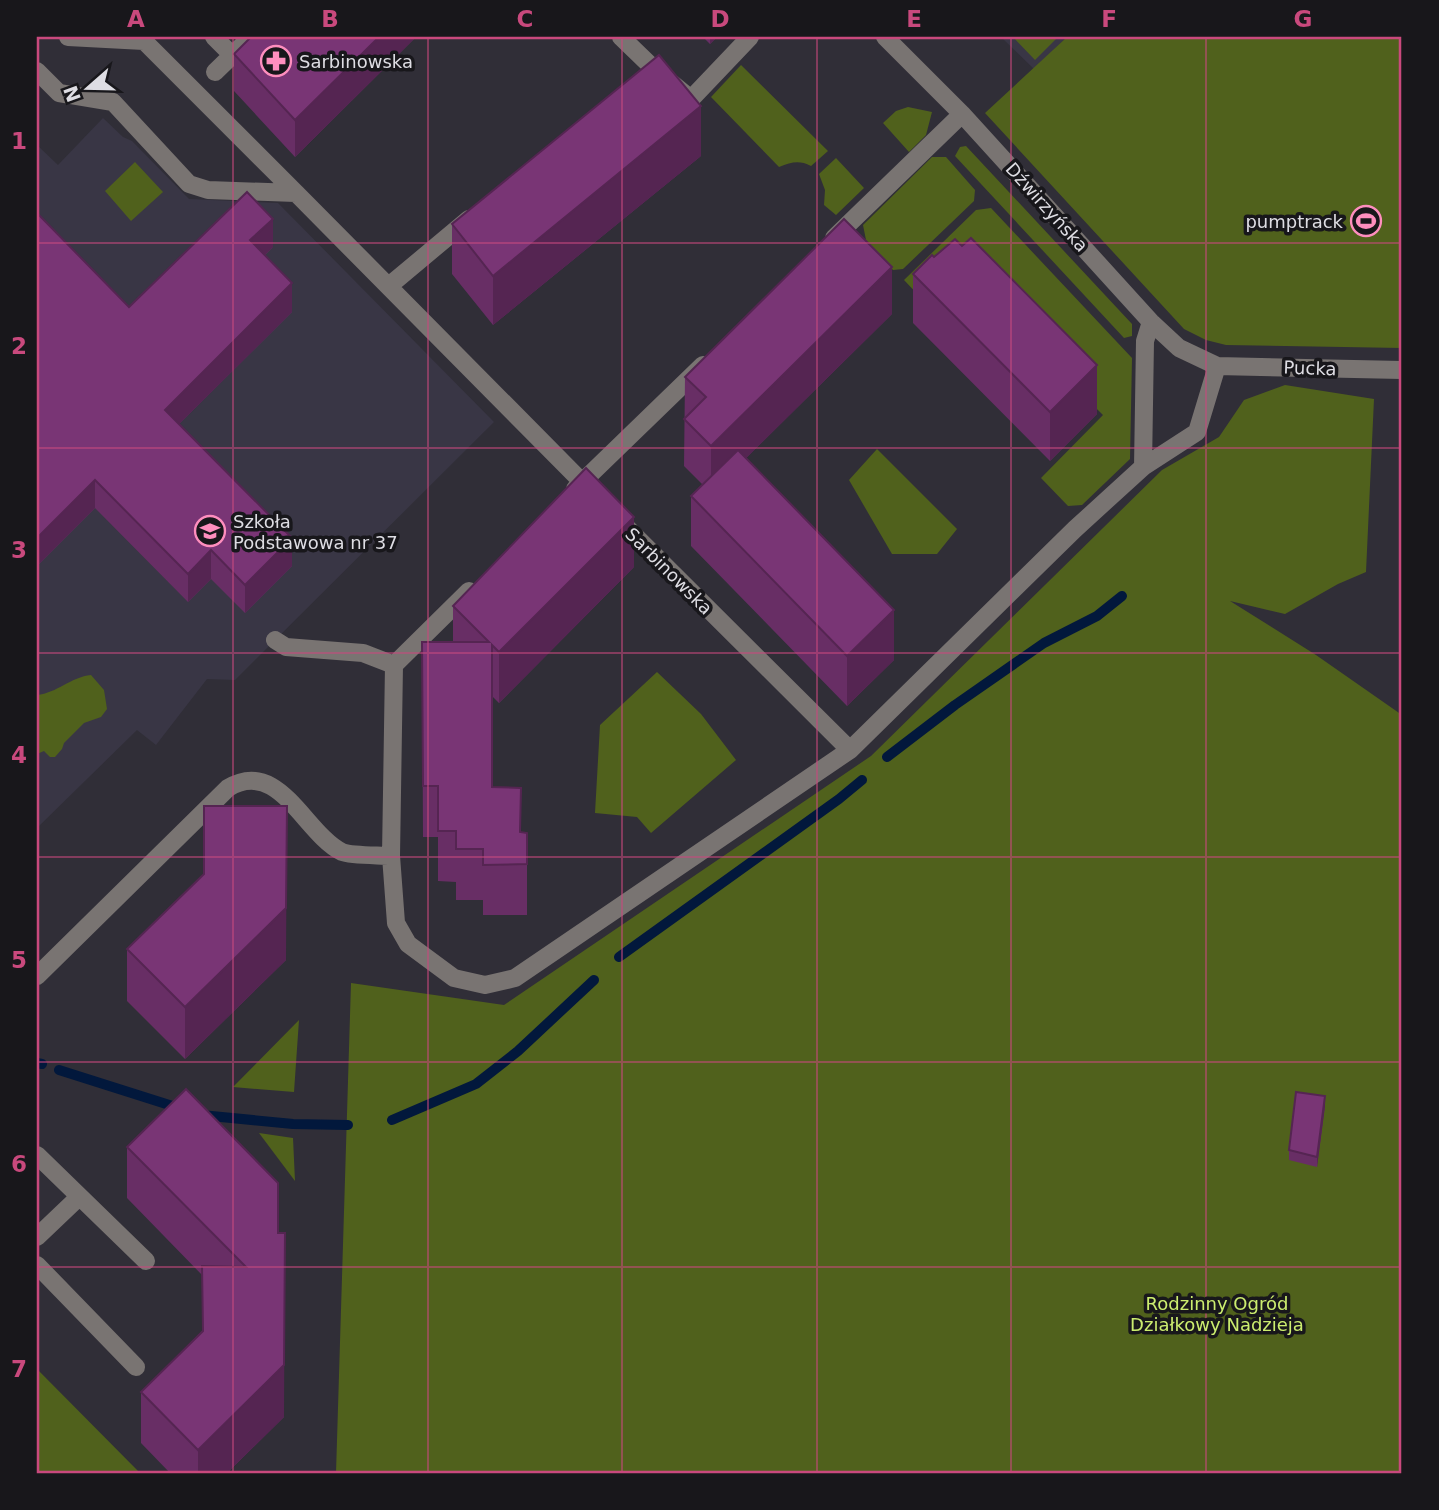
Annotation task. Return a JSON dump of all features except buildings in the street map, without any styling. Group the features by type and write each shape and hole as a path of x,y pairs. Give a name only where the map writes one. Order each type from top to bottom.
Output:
{"street":[{"name":"Sarbinowska","path":"68,37 144,41 390,285 604,505 850,750"},
{"path":"215,37 232,55"},
{"path":"215,72 251,37"},
{"path":"621,37 647,71 691,99 750,37"},
{"name":"Dźwirzyńska","path":"885,37 962,114 1151,322 1179,348 1217,366"},
{"path":"37,71 59,93 113,102 189,184 208,190 296,193"},
{"path":"824,248 962,114"},
{"path":"390,285 484,207"},
{"path":"1143,467 1145,341 1151,322"},
{"path":"562,501 717,351"},
{"path":"484,577 394,665 391,856 396,923 408,944 454,978 485,985 515,978 850,750 1074,529 1143,467 1197,432 1217,366"},
{"name":"Pucka","path":"1217,366 1402,370"},
{"path":"275,639 286,647 363,653 394,665"},
{"path":"37,976 228,788 236,784 252,780 271,786 343,852 391,856"},
{"path":"37,1155 146,1261"},
{"path":"37,1237 79,1197"},
{"path":"37,1265 136,1367"}],"shaded area":[{"path":"1001,37 1067,37 1034,69"},
{"name":"Szkoła Podstawowa nr 37","path":"103,118 123,137 132,141 189,199 278,203 494,422 235,680 207,679 156,745 137,730 37,828 37,145 58,165"}],"green space":[{"path":"1013,37 1058,37 1035,60"},
{"path":"1067,37 1402,37 1402,348 1226,345 1206,340 1184,329 985,113"},
{"path":"741,65 828,151 811,166 795,162 779,167 711,97"},
{"path":"908,107 932,112 926,135 909,152 883,123 896,111"},
{"path":"966,146 1132,324 1132,336 1124,338 955,156 960,147"},
{"path":"932,157 946,157 975,190 974,201 903,269 893,270 866,240 863,225"},
{"path":"836,158 864,188 836,215 824,205 825,190 819,174"},
{"path":"135,162 163,192 131,221 105,191"},
{"path":"991,208 1132,358 1130,459 1082,505 1068,506 1041,478 1103,415 1032,345 923,300 904,280 976,210"},
{"name":"Rodzinny Ogród Działkowy Nadzieja","path":"1285,385 1374,399 1366,572 1338,584 1285,614 1230,601 1316,655 1402,715 1402,1473 336,1473 351,983 504,1005 871,756 1162,470 1219,437 1244,400"},
{"path":"877,449 957,529 937,554 892,554 849,480"},
{"path":"657,672 701,714 736,760 651,833 637,817 595,813 600,725"},
{"path":"91,675 104,690 107,709 101,717 84,723 64,743 55,757 50,757 44,751 37,754 37,695"},
{"path":"299,1020 294,1092 233,1087"},
{"path":"259,1133 293,1138 295,1181"},
{"path":"37,1369 140,1473 37,1473"}],"waterway":[{"path":"887,757 955,705 1044,643 1097,616 1122,596"},
{"path":"619,957 862,780"},
{"path":"392,1120 476,1084 518,1051 594,980"},
{"path":"37,1063 42,1064"},
{"path":"59,1070 182,1109"},
{"path":"201,1115 293,1124 348,1125"}],"place":[{"name":"Sarbinowska","path":"276,61"},
{"name":"pumptrack","path":"1366,221"},
{"name":"Szkoła Podstawowa nr 37","path":"210,531"}]}
